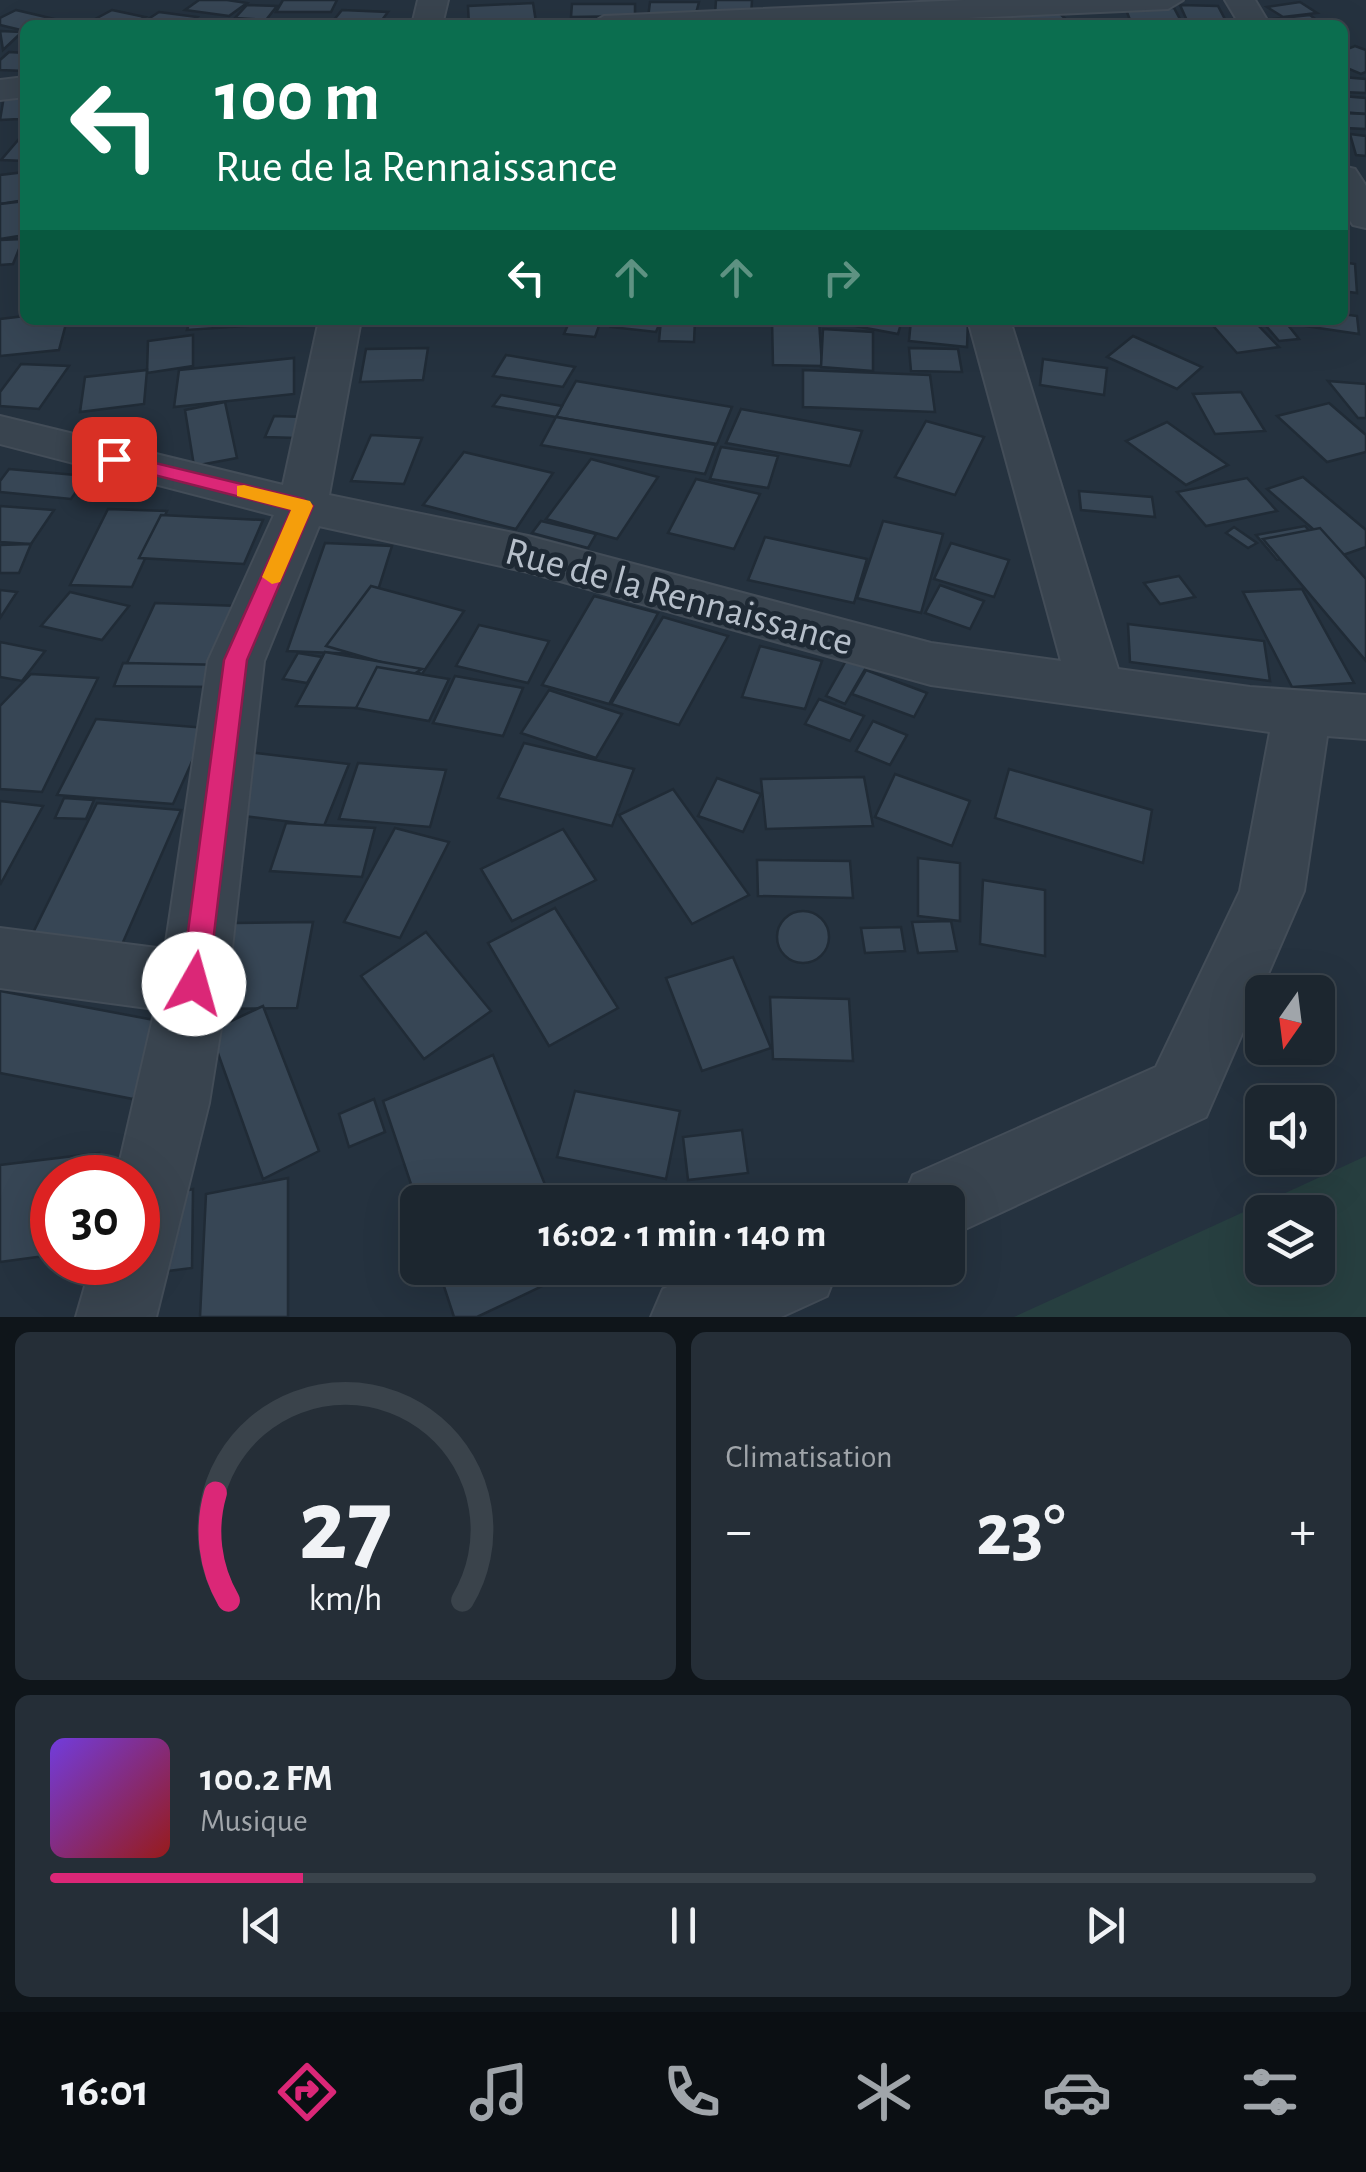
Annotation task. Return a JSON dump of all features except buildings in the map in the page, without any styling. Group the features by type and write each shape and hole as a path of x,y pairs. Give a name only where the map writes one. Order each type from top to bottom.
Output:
{"street":[{"path":"726,20 1168,0"},
{"path":"1348,187 1366,217"},
{"path":"160,1155 174,1103 194,984 236,660 303,506 339,325"},
{"path":"990,325 1096,688"},
{"name":"Rue de la Rennaissance","path":"0,430 303,506 528,554 931,664 1334,716"},
{"path":"965,1191 1181,1092 1272,891 1334,716"},
{"path":"0,958 194,984"},
{"path":"116,1317 125,1285"},
{"path":"691,1317 762,1285"}],"green space":[{"path":"1366,1156 1366,1317 1014,1317 1245,1211 1245,1285 1335,1285 1335,1195 1281,1195 1324,1175 1335,1175 1335,1170"}],"slow traffic":[{"path":"244,491 303,506 272,577"}],"route":[{"path":"114,459 303,506 236,660 194,984"}]}
